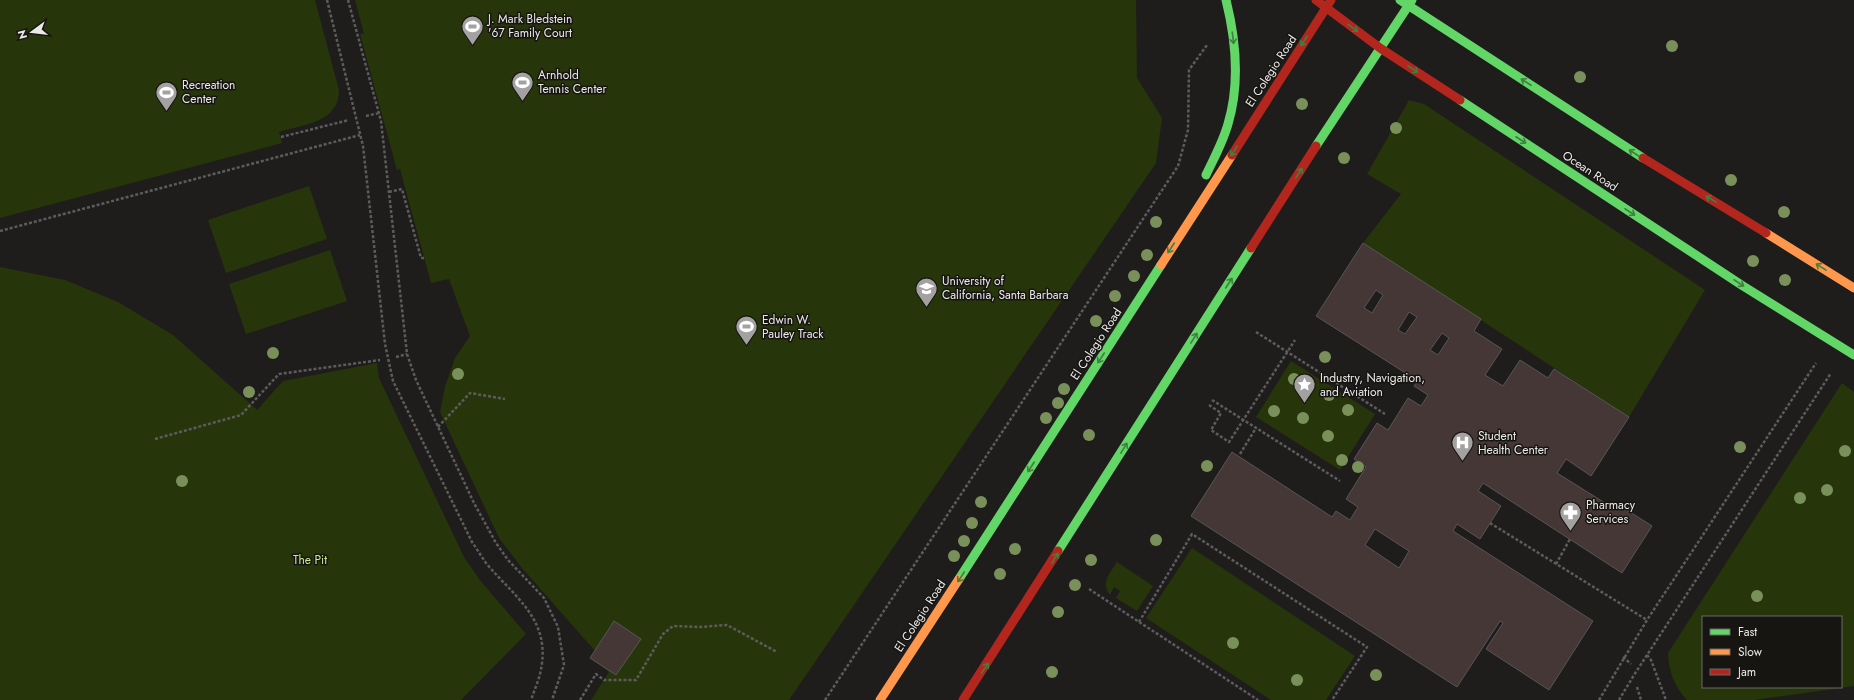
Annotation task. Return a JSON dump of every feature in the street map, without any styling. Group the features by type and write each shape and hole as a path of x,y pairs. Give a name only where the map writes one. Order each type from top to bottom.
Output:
{"main road":[{"path":"1192,215 1229,119 1237,68 1230,11 1226,0"},
{"name":"Ocean Road","path":"1316,0 1380,48 1743,286 1854,355"},
{"name":"El Colegio Road","path":"880,700 964,572 1331,0"},
{"path":"1400,0 1410,3 1667,174 1738,215 1854,288"},
{"path":"963,700 1410,3"}],"path":[{"path":"327,0 363,146 385,344 393,381 472,542 486,562 530,611 538,627 542,648 540,673 531,700"},
{"path":"348,0 379,113 407,354 416,380 438,427 474,503 496,543 508,560 544,598 558,627 564,665 552,700"},
{"path":"825,700 1178,166 1188,130 1189,70 1211,39"},
{"path":"366,116 379,113"},
{"path":"280,138 349,120"},
{"path":"0,231 360,135"},
{"path":"389,192 402,188 421,258 424,258"},
{"path":"1256,332 1385,414"},
{"path":"1209,405 1221,413 1211,430 1229,442 1295,340"},
{"path":"396,357 407,354"},
{"path":"155,439 241,415 279,374 380,360"},
{"path":"1598,700 1647,620 1816,362"},
{"path":"1619,700 1646,655 1831,373"},
{"path":"438,427 470,393 505,399"},
{"path":"1212,400 1340,481"},
{"path":"1240,454 1256,428"},
{"path":"1490,523 1647,620"},
{"path":"1139,622 1192,534 1367,647 1332,700"},
{"path":"1556,564 1570,539"},
{"path":"1089,589 1258,700"},
{"path":"580,700 596,674 604,680 636,680 663,634 673,626 700,627 726,625 776,652"},
{"path":"1646,655 1651,660 1666,700"},
{"path":"1623,658 1631,664"},
{"path":"1637,687 1641,700"}],"green space":[{"name":"Recreation Center","path":"0,0 315,0 339,90 337,101 327,116 309,124 279,132 282,143 0,218"},
{"name":"Edwin W. Pauley Track","path":"355,0 1136,0 1137,78 1162,118 1156,163 789,700 591,700 609,672 590,658 595,651 522,568 499,538 440,412 445,387 455,358 470,336 449,279 431,283 400,169 397,170 360,34 364,34"},
{"path":"1409,100 1424,104 1705,290 1629,417 1363,243 1401,194 1367,174"},
{"path":"309,186 327,239 226,273 208,220"},
{"path":"330,250 347,301 246,334 229,284"},
{"name":"The Pit","path":"0,267 65,280 118,302 173,335 257,410 283,381 377,363 379,378 464,557 479,579 526,634 461,700 0,700"},
{"path":"1291,361 1375,414 1340,470 1256,417"},
{"path":"1842,383 1854,392 1854,686 1842,688 1842,616 1702,616 1702,688 1840,688 1754,700 1687,700 1673,678 1668,653"},
{"path":"1192,548 1355,656 1326,700 1271,700 1146,618"},
{"path":"1117,562 1153,586 1137,611 1116,598 1120,591 1114,587 1110,595 1107,591 1107,578"}],"building":[{"name":"Student Health Center","path":"1363,243 1481,319 1474,331 1502,349 1485,375 1503,386 1520,360 1548,378 1554,369 1629,417 1591,476 1566,459 1557,473 1613,508 1616,503 1652,526 1622,573 1483,483 1478,491 1501,506 1480,539 1457,524 1453,531 1593,621 1549,690 1486,649 1503,623 1500,621 1457,687 1191,516 1232,452 1332,517 1336,511 1350,520 1358,507 1346,499 1366,467 1354,459 1377,423 1388,430 1408,398 1421,406 1428,395 1414,386 1418,381 1316,316","holes":["1376,290 1383,295 1372,313 1364,308","1409,312 1417,317 1405,334 1398,330","1442,333 1449,338 1438,355 1430,350","1375,529 1409,551 1399,568 1365,545"]},
{"path":"614,621 641,639 616,675 590,658"}],"traffic: fast":[{"path":"1206,175 1226,131 1232,109 1234,93 1234,46 1226,0"},
{"path":"1400,0 1643,158"},
{"path":"1316,146 1412,0"},
{"path":"1460,100 1743,286 1854,355"},
{"path":"1058,551 1251,248"},
{"path":"959,579 1161,265"}],"traffic: slow":[{"path":"1161,265 1232,155"},
{"path":"1766,233 1854,288"},
{"path":"880,700 959,579"}],"traffic: jam":[{"path":"1316,0 1380,48 1460,100"},
{"path":"1232,155 1331,0"},
{"path":"1251,248 1316,146"},
{"path":"1643,158 1766,233"},
{"path":"963,700 1058,551"}],"place":[{"name":"J. Mark Bledstein '67 Family Court","path":"472,46"},
{"name":"Arnhold Tennis Center","path":"523,102"},
{"name":"Recreation Center","path":"166,112"},
{"name":"University of California, Santa Barbara","path":"927,308"},
{"name":"Edwin W. Pauley Track","path":"746,346"},
{"name":"Industry, Navigation, and Aviation","path":"1305,404"},
{"name":"Student Health Center","path":"1462,462"},
{"name":"Pharmacy Services","path":"1570,532"}]}
